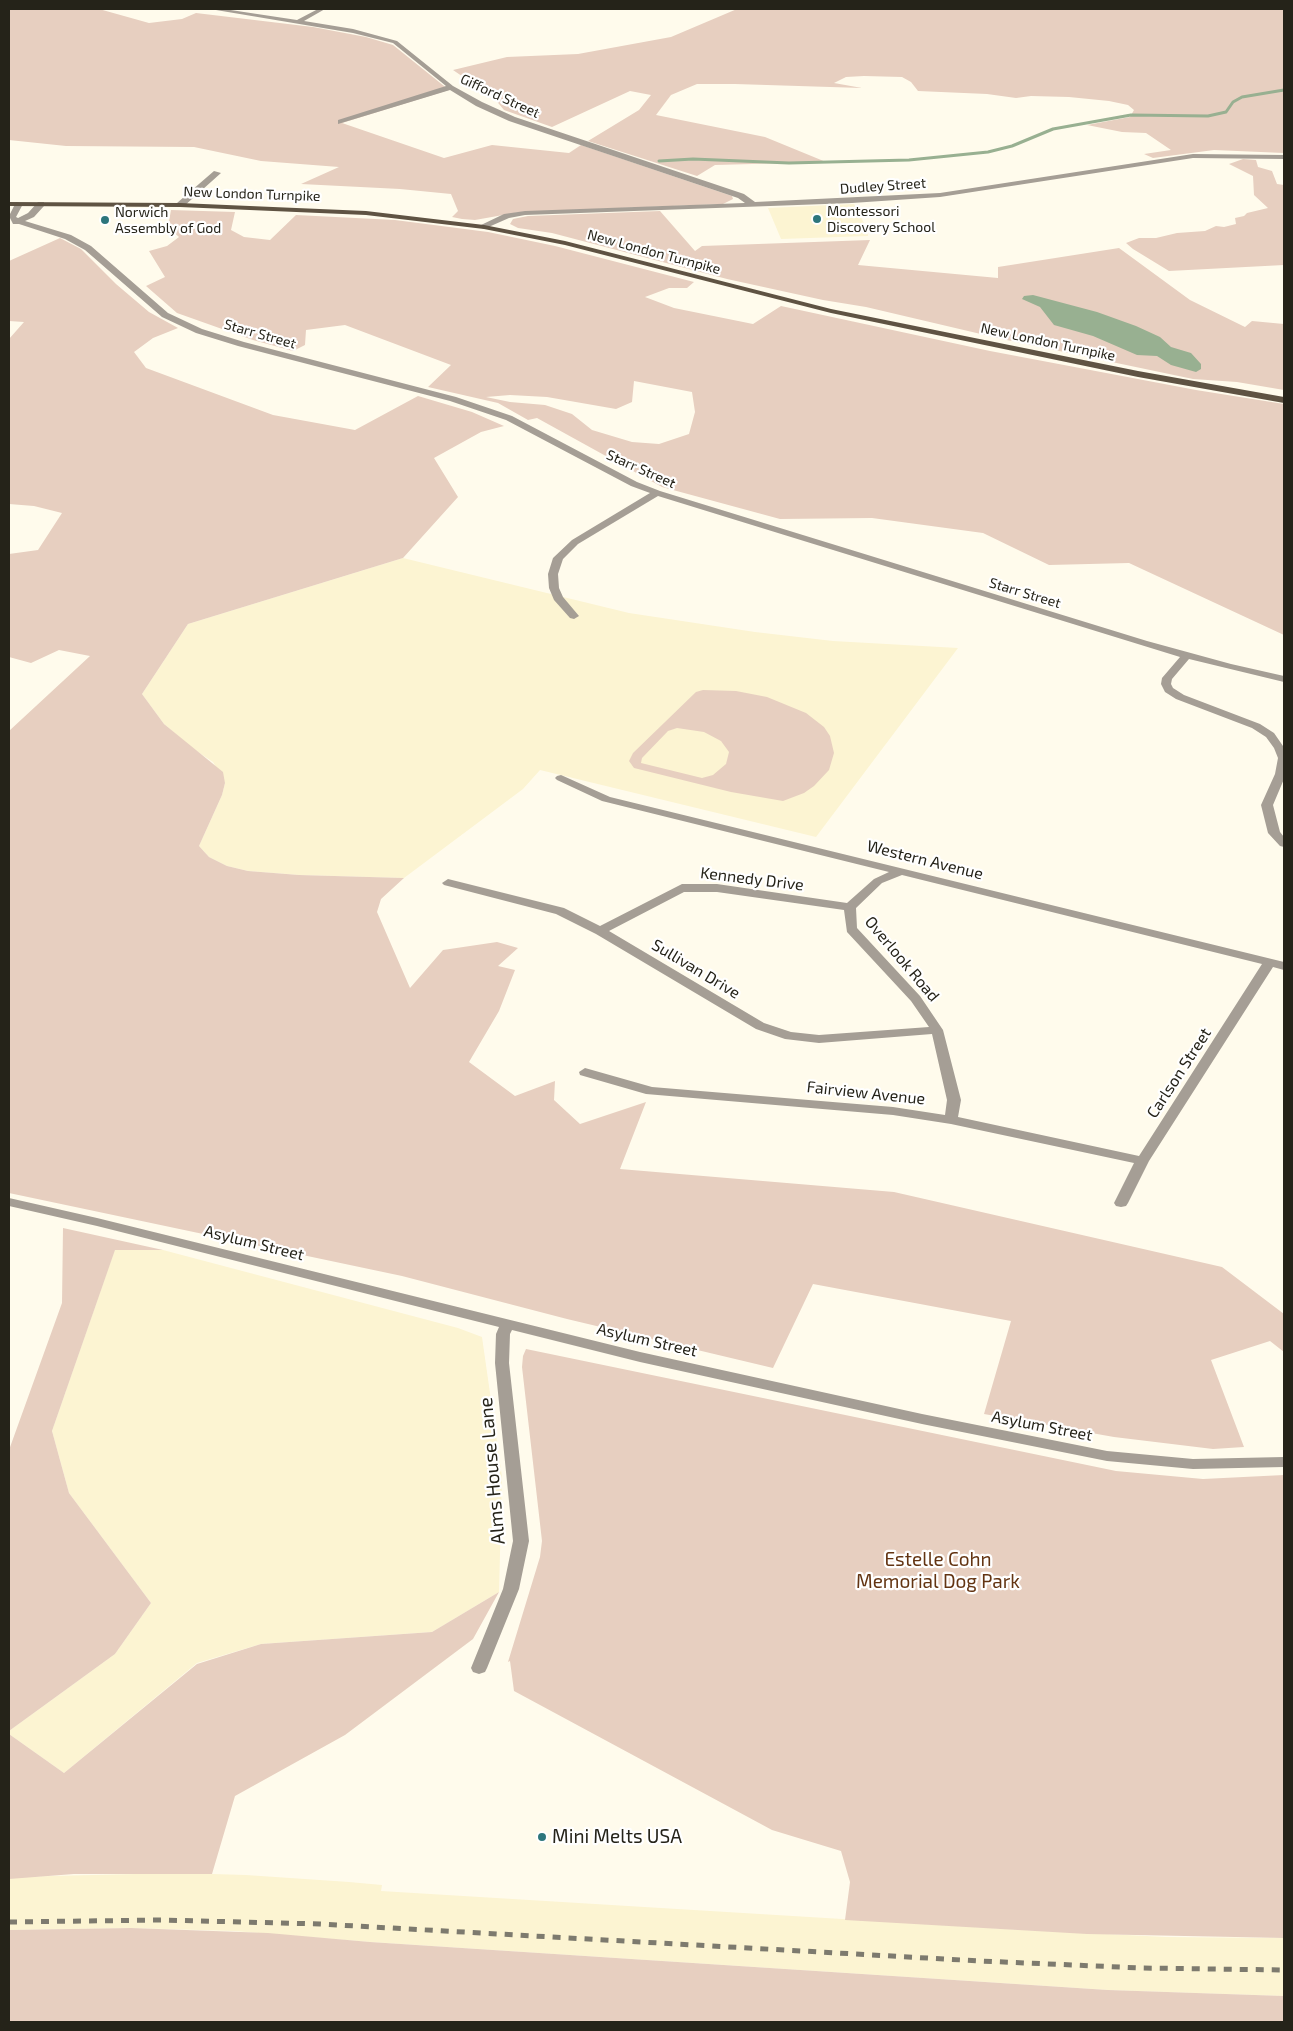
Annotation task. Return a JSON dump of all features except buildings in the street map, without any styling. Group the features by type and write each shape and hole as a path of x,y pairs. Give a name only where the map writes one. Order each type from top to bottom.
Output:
{"main road":[{"name":"New London Turnpike","path":"9,204 180,205 366,213 484,226 565,243 831,311 1138,374 1284,400"}],"street":[{"name":"Gifford Street","path":"213,9 353,31 395,42 451,87 479,104 512,119 741,196 752,204"},
{"path":"298,22 322,9"},
{"path":"341,122 451,87"},
{"name":"Dudley Street","path":"484,226 507,216 525,214 852,201 940,195 1193,156 1284,157"},
{"path":"180,205 217,173"},
{"path":"18,221 12,217 19,204"},
{"path":"9,225 33,214 41,204"},
{"name":"Starr Street","path":"18,221 56,233 84,245 101,257 165,315 199,330 242,344 453,399 509,418 634,484 657,493 1187,655 1284,679"},
{"path":"574,616 558,598 554,588 553,574 558,558 575,542 657,493"},
{"path":"1187,655 1167,678 1166,684 1169,690 1180,697 1256,726 1270,735 1279,748 1282,758 1281,774 1267,805 1274,833 1284,844"},
{"name":"Western Avenue","path":"561,778 606,799 1284,966"},
{"name":"Overlook Road","path":"902,871 878,881 850,907 852,929 916,999 937,1030 954,1100 950,1120"},
{"name":"Sullivan Drive","path":"448,883 560,911 600,930 760,1026 789,1036 819,1039 937,1030"},
{"name":"Kennedy Drive","path":"600,930 682,888 717,888 850,907"},
{"name":"Carlson Street","path":"1121,1203 1142,1161 1269,963"},
{"name":"Fairview Avenue","path":"586,1072 652,1091 893,1111 950,1120 1142,1161"},
{"name":"Asylum Street","path":"9,1202 107,1224 508,1324 922,1419 1107,1456 1193,1464 1284,1462"},
{"name":"Alms House Lane","path":"479,1668 511,1589 521,1541 520,1513 502,1363 503,1334 508,1324"}],"shaded area":[{"name":"Montessori Discovery School","path":"854,204 867,229 868,236 781,239 768,208"},
{"path":"1033,295 1097,312 1136,326 1160,337 1171,347 1191,353 1201,364 1201,369 1196,372 1171,365 1157,356 1137,355 1093,336 1054,325 1040,307 1022,299 1024,296"},
{"path":"403,558 629,613 755,632 833,641 958,648 816,837 540,770 523,789 404,878 299,875 248,871 227,866 209,857 199,846 222,795 225,783 213,762 192,748 164,724 142,694 188,624"},
{"path":"115,1249 163,1250 458,1328 482,1337 502,1477 499,1592 432,1632 261,1644 197,1663 64,1773 9,1734 9,1731 115,1654 151,1603 69,1493 52,1431"},
{"path":"178,1873 246,1875 349,1882 382,1885 381,1891 1007,1929 1166,1937 1284,1938 1284,1996 1108,1990 370,1942 234,1931 131,1928 9,1930 9,1877"}],"green space":[{"path":"9,9 99,9 149,23 182,19 196,13 313,27 366,37 393,45 449,90 342,123 444,158 492,145 569,153 581,145 732,196 733,199 723,204 520,212 475,220 462,219 452,217 458,211 451,194 400,189 301,184 339,167 261,161 194,147 66,146 9,140"},
{"path":"737,9 1284,9 1284,153 1214,150 1153,158 1144,154 1171,150 1146,133 1122,132 1087,125 1130,117 1134,110 1128,105 1069,97 1031,96 1016,98 987,94 918,91 911,82 902,77 864,76 846,77 834,83 862,88 697,84 671,95 656,115 765,137 826,162 715,165 697,176 588,141 639,110 651,95 630,91 552,127 504,110 494,98 453,70 507,57 578,54 671,37"},
{"path":"1243,159 1256,160 1258,167 1272,171 1277,184 1284,185 1284,265 1169,271 1126,243 1139,238 1156,238 1177,233 1205,231 1216,226 1224,227 1236,224 1235,218 1268,208 1254,195 1253,176 1229,164"},
{"path":"171,210 235,212 231,230 244,237 270,240 296,215 395,220 488,232 555,246 694,282 687,288 669,288 645,297 674,308 753,324 781,306 990,351 1196,390 1284,404 1284,635 1129,563 1049,565 983,533 872,518 780,519 662,487 537,418 528,420 498,403 428,387 451,365 345,325 306,330 305,345 293,351 253,340 177,313 146,286 165,277 149,251 167,246 179,237 168,227","holes":["634,381 692,392 695,412 689,434 659,444 632,442 592,430 572,414 545,405 510,402 486,397 510,395 547,397 616,409 632,402"]},
{"path":"660,211 695,251 702,246 870,240 858,265 998,278 998,267 1119,248 1190,300 1245,327 1252,321 1284,324 1284,390 1237,382 1193,379 1002,339 866,307 823,300 727,279 552,233 518,228 510,224 513,219 528,216"},
{"path":"60,238 81,249 116,284 149,312 178,328 153,338 134,352 146,368 273,415 355,430 418,396 472,412 504,426 481,432 434,458 458,497 403,558 188,624 142,694 164,724 223,772 225,783 222,795 199,846 209,857 227,866 248,871 299,875 404,878 381,899 377,912 410,988 443,950 497,942 518,948 498,966 515,970 499,1011 469,1062 515,1096 555,1081 554,1100 580,1124 646,1102 620,1169 894,1192 1222,1267 1284,1314 1284,1352 1270,1341 1211,1360 1244,1447 1213,1449 1114,1437 984,1414 1011,1321 813,1284 773,1368 567,1319 402,1276 9,1193 9,731 90,656 59,650 31,663 9,657 9,554 38,550 62,513 34,506 9,504 9,339 24,322 9,321 9,261"},
{"path":"703,690 736,691 767,697 806,713 824,727 830,736 834,753 829,770 814,786 804,793 783,801 731,792 634,768 629,761 633,753 696,692","holes":["677,728 704,732 721,741 729,752 726,764 713,775 702,778 641,763 642,758 668,731"]},
{"path":"63,1228 163,1250 115,1250 52,1431 69,1493 151,1603 115,1654 9,1731 9,1450 62,1303"},
{"name":"Estelle Cohn Memorial Dog Park","path":"526,1349 1116,1471 1203,1479 1284,1475 1284,1938 1087,1934 845,1920 850,1882 841,1851 772,1830 514,1691 510,1661 508,1662 540,1557 542,1541 522,1367"},
{"path":"499,1592 473,1639 345,1735 235,1796 212,1874 74,1874 9,1879 9,1734 64,1773 197,1664 261,1644 432,1632"},
{"path":"131,1928 268,1933 370,1942 1108,1990 1284,1996 1284,2022 9,2022 9,1930"}],"waterway":[{"path":"659,161 693,159 789,163 909,160 988,152 1012,146 1053,129 1131,115 1208,116 1226,112 1233,102 1242,97 1284,90"}],"railway":[{"path":"9,1922 162,1920 320,1924 980,1961 1142,1968 1284,1970"}],"place":[{"name":"Montessori Discovery School","path":"817,219"},
{"name":"Norwich Assembly of God","path":"105,220"},
{"name":"Mini Melts USA","path":"542,1837"}]}
